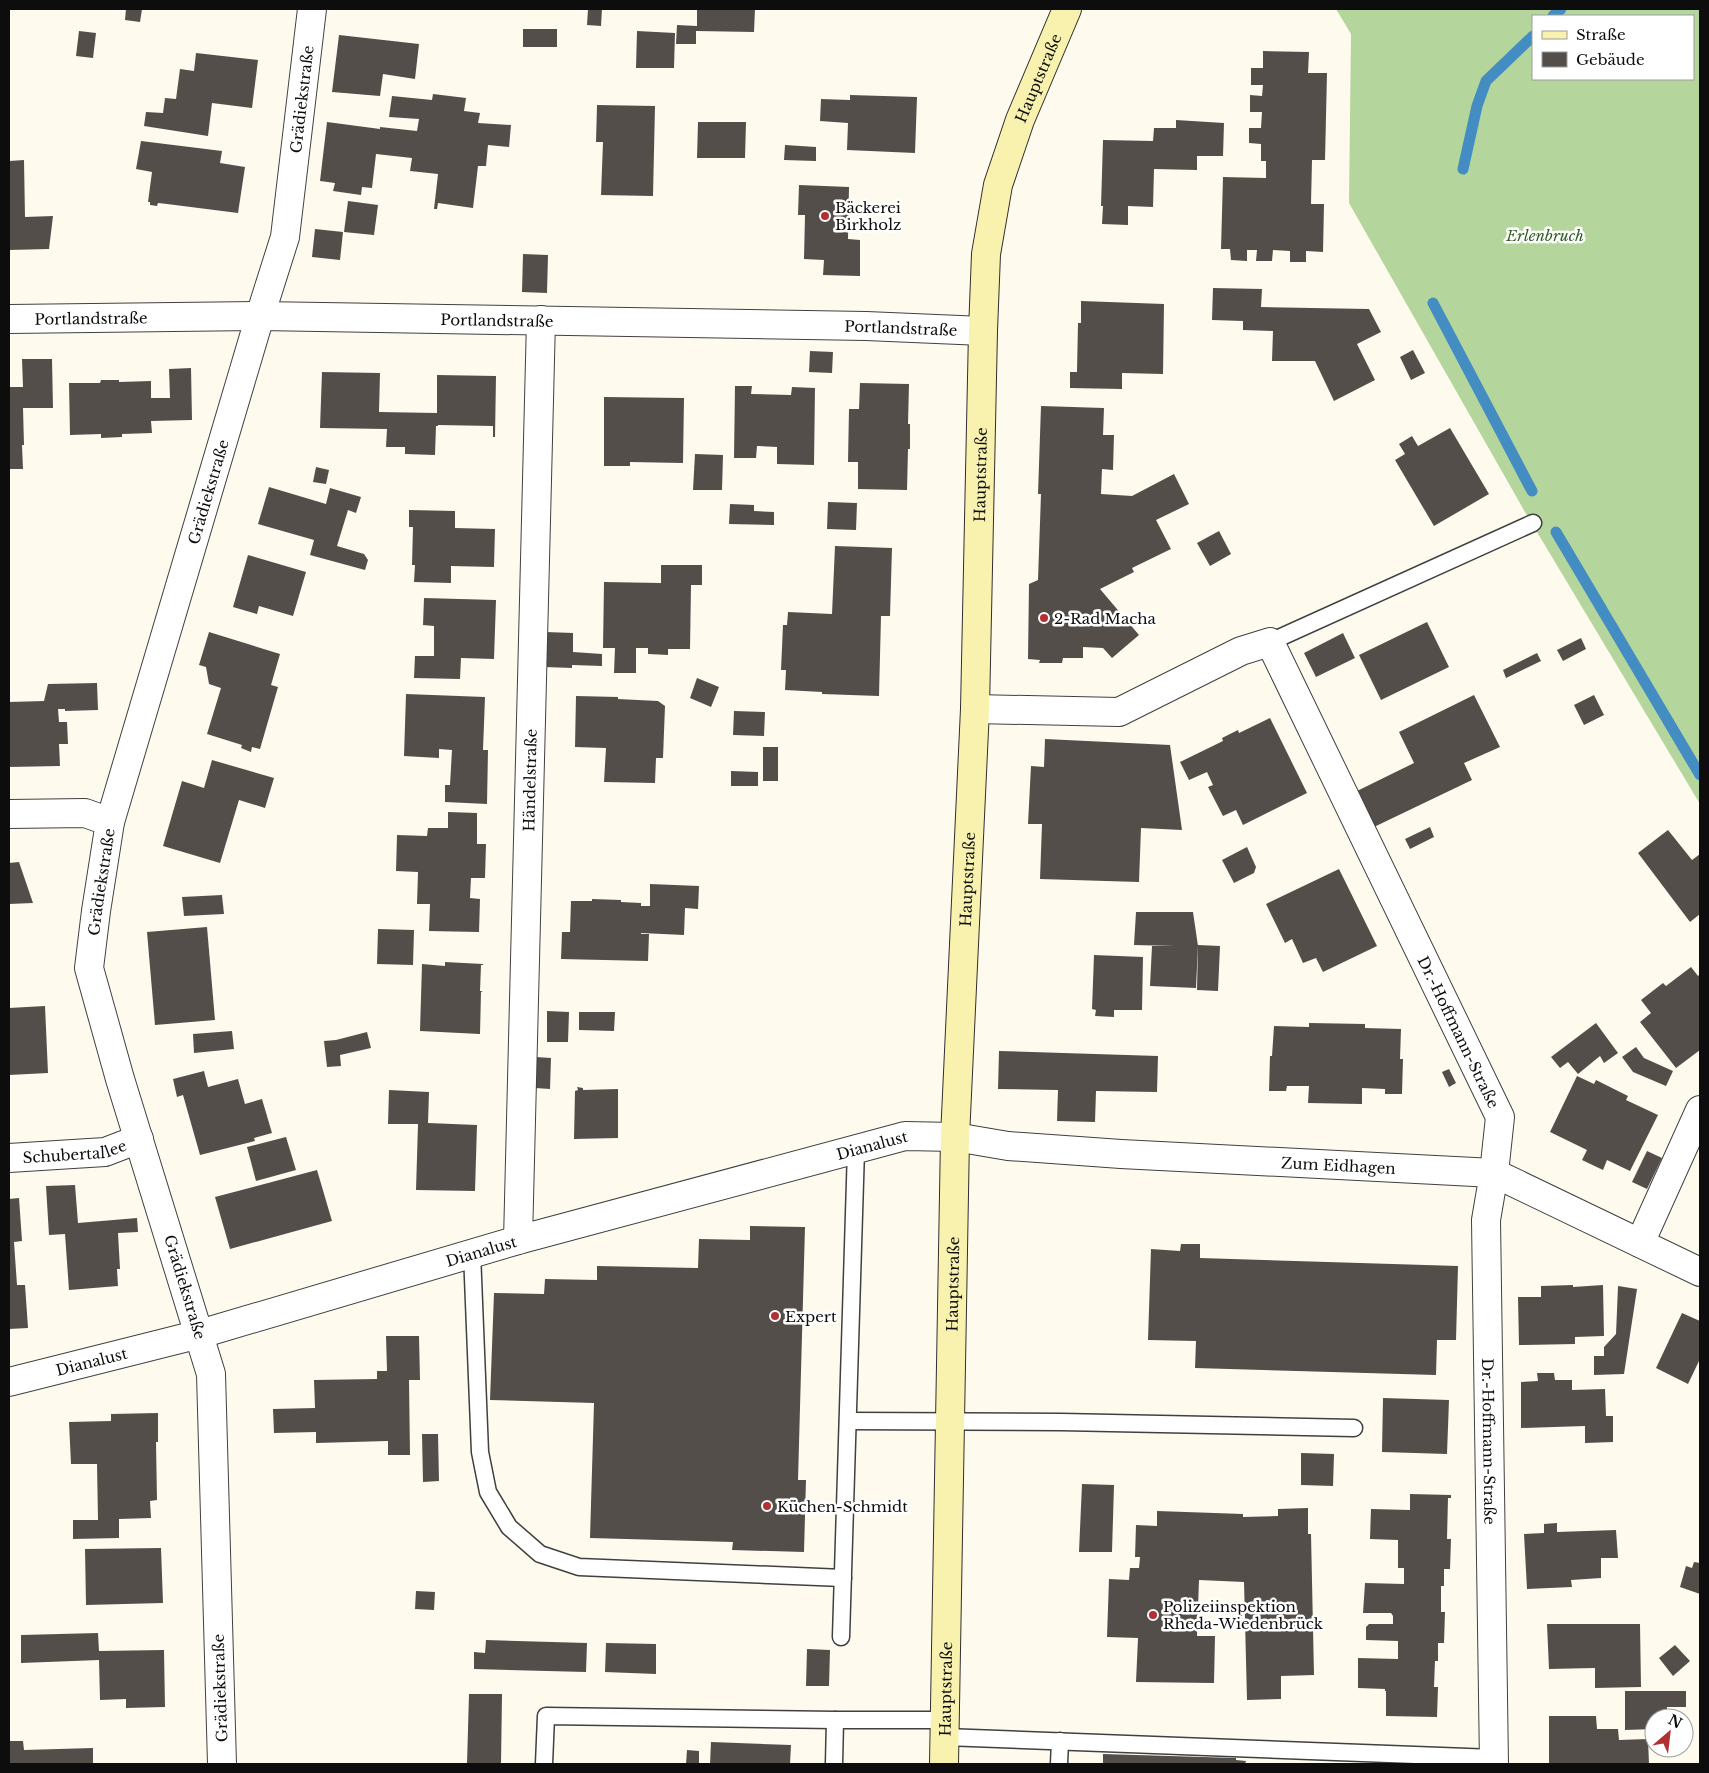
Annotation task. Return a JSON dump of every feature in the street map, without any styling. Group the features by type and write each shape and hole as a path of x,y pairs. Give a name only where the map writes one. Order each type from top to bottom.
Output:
{"street":[{"name":"Grädiekstraße","path":"222,1764 211,1374 89,968 110,822 285,237 312,9"},
{"name":"Hauptstraße","path":"944,1764 955,1137 974,709 986,254 998,186 1020,120 1067,9"},
{"name":"Portlandstraße","path":"9,319 260,316 866,326 983,331"},
{"name":"Händelstraße","path":"518,1240 541,320"},
{"path":"974,709 1119,712 1241,650 1270,642"},
{"name":"Dr.-Hoffmann-Straße","path":"1270,642 1500,1117 1494,1173 1486,1220 1494,1761"},
{"path":"9,814 85,813 110,822"},
{"path":"1640,1243 1700,1110"},
{"name":"Dianalust","path":"9,1382 200,1334 518,1240 905,1136 955,1137"},
{"name":"Zum Eidhagen","path":"955,1137 1008,1146 1112,1154 1494,1173 1700,1272"},
{"name":"Schubertallee","path":"9,1158 105,1152 139,1139"}],"lane":[{"path":"1270,642 1533,523"},
{"path":"841,1637 856,1149"},
{"path":"472,1253 480,1452 488,1492 509,1527 540,1554 579,1567 843,1578"},
{"path":"848,1421 1061,1422 1354,1428"},
{"path":"544,1764 546,1716 835,1720 945,1728 1060,1741 1450,1761 1494,1761"},
{"path":"834,1764 835,1720"},
{"path":"1059,1764 1060,1741"}],"green space":[{"name":"Erlenbruch","path":"1336,9 1700,9 1700,804 1525,512 1349,203 1351,34"}],"building":[{"path":"126,9 142,9 140,22 125,20"},
{"path":"588,9 602,9 601,26 587,25"},
{"path":"697,9 755,9 754,32 696,31 696,44 676,44 677,25 697,26"},
{"path":"523,29 557,29 557,47 523,47"},
{"path":"79,31 96,33 93,58 76,56"},
{"path":"637,31 675,33 674,68 636,68"},
{"path":"339,35 419,44 415,79 383,74 380,96 332,92"},
{"path":"1263,51 1309,52 1308,73 1327,73 1325,160 1312,160 1311,204 1324,204 1323,252 1306,251 1306,262 1290,262 1290,251 1273,250 1272,261 1256,261 1257,250 1247,250 1247,261 1231,260 1230,249 1221,249 1223,177 1266,178 1266,161 1261,161 1261,144 1249,143 1249,128 1261,128 1262,112 1250,112 1250,95 1262,96 1263,85 1251,85 1251,68 1263,68"},
{"path":"196,53 258,60 252,108 212,103 208,136 144,126 146,112 163,113 165,98 176,99 180,69 194,71"},
{"path":"433,94 466,98 464,111 480,113 478,123 511,125 509,147 488,145 486,166 478,166 473,208 438,203 437,209 434,209 438,174 410,171 412,158 376,154 372,188 362,187 361,195 333,191 335,183 320,181 327,122 380,129 380,127 417,131 419,119 389,117 392,96 432,100"},
{"path":"850,95 917,97 915,153 847,150 848,123 820,121 821,99 850,100"},
{"path":"597,105 655,106 653,196 601,195 603,142 596,142"},
{"path":"1176,120 1224,123 1223,156 1197,156 1197,170 1154,169 1153,207 1128,206 1128,225 1102,224 1103,140 1153,141 1154,128 1176,128"},
{"path":"698,122 746,122 745,158 697,158"},
{"path":"141,141 222,151 220,163 245,167 238,213 158,203 157,206 150,205 150,202 148,202 152,172 136,169"},
{"path":"785,145 816,147 816,161 784,160"},
{"path":"24,160 25,217 53,216 49,249 9,250 9,161"},
{"path":"799,185 849,187 848,239 860,240 860,276 823,275 824,260 804,259 805,215 798,215"},
{"path":"348,201 378,205 374,235 344,232"},
{"path":"315,229 343,232 340,260 312,257"},
{"path":"523,254 548,255 547,293 522,292"},
{"path":"1213,288 1262,289 1261,307 1369,309 1381,332 1357,344 1375,380 1334,401 1315,361 1272,361 1273,331 1243,330 1243,321 1212,320"},
{"path":"1081,301 1164,304 1163,374 1122,373 1122,389 1070,388 1070,372 1077,372 1078,323 1081,323"},
{"path":"1413,350 1425,373 1411,380 1400,357"},
{"path":"810,351 833,352 832,373 809,372"},
{"path":"22,359 52,359 53,408 23,408 23,469 9,469 9,387 23,387"},
{"path":"191,368 192,420 151,421 152,433 122,434 122,437 101,438 101,434 70,435 69,383 100,383 101,380 119,380 119,382 151,381 151,398 170,398 169,369"},
{"path":"322,372 380,373 379,412 437,413 437,375 496,376 495,437 493,437 493,426 438,425 436,426 435,455 405,454 405,447 386,447 387,429 320,428"},
{"path":"860,383 909,384 908,424 910,424 910,449 908,449 907,490 858,489 858,462 848,462 849,409 859,409"},
{"path":"735,386 752,386 751,394 791,395 792,387 815,388 814,465 777,464 777,447 757,446 756,458 734,458"},
{"path":"604,397 684,398 683,463 630,462 630,466 604,466"},
{"path":"1041,406 1104,408 1103,435 1114,435 1113,470 1102,469 1101,494 1132,496 1174,474 1189,504 1156,520 1171,549 1132,568 1134,572 1100,589 1139,635 1112,658 1103,648 1083,647 1083,658 1063,658 1062,663 1039,663 1040,660 1028,659 1029,584 1038,580 1041,494 1038,494"},
{"path":"1450,428 1489,494 1434,526 1395,460 1405,454 1399,444 1412,436 1418,446"},
{"path":"695,454 723,455 722,490 693,490"},
{"path":"316,467 329,470 326,484 313,482"},
{"path":"269,487 326,504 330,488 361,497 356,513 348,510 337,546 364,554 368,560 365,570 310,555 314,540 258,524"},
{"path":"828,502 857,503 856,530 827,529"},
{"path":"730,504 754,505 754,511 774,512 774,525 729,524"},
{"path":"409,510 455,511 455,528 495,529 494,567 451,566 451,583 414,582 415,565 412,565 413,527 409,527"},
{"path":"1219,531 1231,554 1210,566 1197,543"},
{"path":"835,546 892,548 890,616 881,616 879,696 822,694 822,692 785,690 786,670 781,670 783,625 787,625 788,612 832,614"},
{"path":"248,555 306,572 293,616 259,606 257,614 233,607"},
{"path":"661,565 702,565 702,585 691,585 690,649 668,649 668,655 648,654 648,648 636,648 636,673 614,673 615,648 603,648 604,582 661,583"},
{"path":"424,598 496,600 494,659 461,658 460,679 414,678 415,656 434,656 434,626 423,625"},
{"path":"1427,622 1449,667 1381,700 1359,655"},
{"path":"209,632 280,654 271,685 278,687 260,749 252,747 251,752 241,748 242,745 207,734 221,688 209,684 206,667 199,665"},
{"path":"546,632 573,633 573,652 602,654 602,666 572,665 572,668 545,667"},
{"path":"1343,633 1355,658 1316,677 1304,653"},
{"path":"1581,638 1586,649 1563,661 1557,650"},
{"path":"1537,653 1541,661 1506,678 1503,670"},
{"path":"697,678 719,687 711,707 690,698"},
{"path":"97,683 98,710 65,711 65,709 58,709 59,722 67,722 68,744 59,744 60,766 9,767 9,702 44,701 48,684"},
{"path":"406,694 485,697 483,750 488,750 487,804 445,802 445,785 450,785 452,750 439,749 439,758 404,756"},
{"path":"1474,695 1500,747 1464,763 1472,780 1374,827 1357,791 1414,763 1399,732"},
{"path":"1594,695 1604,715 1584,725 1574,705"},
{"path":"576,696 618,697 618,699 658,701 665,706 663,758 656,758 655,783 604,782 606,748 575,747"},
{"path":"734,711 765,712 764,736 733,735"},
{"path":"1270,718 1307,793 1243,825 1236,810 1223,816 1208,787 1213,785 1207,772 1189,780 1180,762 1223,741 1222,738 1238,730 1239,733"},
{"path":"1045,739 1170,745 1182,830 1141,828 1139,882 1040,879 1042,824 1028,824 1031,766 1044,767"},
{"path":"763,747 778,747 778,781 763,781"},
{"path":"212,760 274,778 265,808 239,800 220,863 163,846 182,781 204,788"},
{"path":"731,771 758,772 758,786 731,786"},
{"path":"448,812 477,813 477,844 486,844 485,878 471,878 470,898 480,899 479,932 429,931 430,904 417,904 418,872 396,871 397,835 427,836 428,828 448,828"},
{"path":"1430,827 1434,837 1410,849 1405,839"},
{"path":"1668,830 1692,860 1700,854 1700,914 1690,922 1638,853"},
{"path":"1247,847 1256,867 1254,873 1234,883 1222,860"},
{"path":"19,862 33,903 9,904 9,863"},
{"path":"1339,869 1377,946 1323,972 1316,958 1303,963 1292,939 1285,943 1266,904"},
{"path":"650,884 699,886 698,909 685,908 684,935 641,933 649,934 648,961 561,959 562,932 570,932 571,901 592,901 592,899 621,900 621,902 641,903 641,906 650,906"},
{"path":"222,895 224,914 184,916 182,897"},
{"path":"1136,912 1193,912 1198,946 1196,988 1150,986 1152,946 1175,946 1134,945"},
{"path":"207,927 215,1020 155,1025 147,932"},
{"path":"378,929 414,930 413,965 377,964"},
{"path":"1198,945 1220,946 1218,991 1197,990"},
{"path":"1094,955 1143,957 1142,1010 1114,1010 1114,1017 1095,1016 1096,1010 1092,1009"},
{"path":"445,962 483,964 481,965 480,991 483,991 481,992 480,1034 420,1031 422,964 445,966"},
{"path":"1691,967 1698,976 1700,974 1700,1050 1676,1068 1640,1022 1651,1013 1641,1000 1663,983 1666,986"},
{"path":"45,1006 48,1073 9,1075 9,1008"},
{"path":"547,1011 569,1012 568,1042 547,1042"},
{"path":"579,1012 615,1012 614,1031 579,1030"},
{"path":"1309,1023 1365,1024 1365,1028 1401,1029 1400,1059 1403,1059 1402,1094 1385,1094 1385,1089 1362,1088 1362,1104 1308,1103 1309,1086 1287,1086 1286,1091 1269,1091 1270,1056 1272,1056 1274,1026 1309,1027"},
{"path":"1596,1023 1618,1053 1604,1063 1600,1056 1578,1074 1568,1062 1560,1068 1551,1057"},
{"path":"232,1031 234,1049 194,1053 193,1034"},
{"path":"367,1032 371,1048 340,1055 341,1066 327,1067 324,1041"},
{"path":"1636,1047 1644,1058 1673,1071 1666,1086 1633,1072 1622,1057"},
{"path":"999,1051 1158,1056 1157,1092 1096,1091 1095,1122 1057,1121 1058,1090 998,1089"},
{"path":"536,1057 551,1058 550,1089 535,1088"},
{"path":"1449,1069 1456,1083 1449,1087 1442,1072"},
{"path":"204,1071 208,1087 238,1079 245,1104 262,1099 272,1133 254,1138 255,1141 200,1155 183,1095 177,1097 173,1079"},
{"path":"1577,1076 1594,1084 1596,1080 1628,1096 1626,1100 1658,1115 1630,1171 1607,1160 1603,1170 1582,1160 1587,1150 1550,1132"},
{"path":"577,1087 583,1088 583,1090 618,1089 618,1138 574,1139 575,1091 578,1090"},
{"path":"389,1090 429,1092 428,1123 477,1125 475,1191 416,1190 418,1124 388,1124"},
{"path":"286,1137 296,1170 256,1181 247,1147"},
{"path":"1647,1151 1662,1158 1647,1189 1632,1182"},
{"path":"317,1170 332,1221 230,1249 215,1197"},
{"path":"75,1185 78,1223 137,1218 138,1232 118,1233 120,1269 117,1269 118,1286 69,1290 65,1234 49,1235 46,1186"},
{"path":"19,1198 22,1241 14,1242 17,1285 25,1285 28,1328 9,1329 9,1199"},
{"path":"750,1226 805,1227 798,1480 806,1480 804,1552 732,1550 733,1542 590,1538 594,1403 490,1400 494,1293 544,1294 545,1279 597,1280 597,1266 698,1268 699,1239 750,1240"},
{"path":"1181,1244 1200,1244 1200,1258 1458,1266 1456,1340 1437,1340 1436,1375 1195,1368 1196,1341 1148,1340 1151,1249 1180,1251"},
{"path":"1573,1285 1573,1287 1603,1285 1604,1336 1575,1337 1575,1344 1519,1345 1518,1297 1541,1297 1541,1286"},
{"path":"1618,1286 1637,1289 1624,1374 1594,1375 1594,1356 1604,1356 1604,1347 1616,1334"},
{"path":"1682,1313 1700,1321 1700,1362 1688,1384 1656,1368"},
{"path":"386,1336 419,1336 420,1380 409,1380 410,1455 388,1455 388,1441 316,1443 316,1432 274,1433 273,1409 315,1408 314,1380 377,1379 377,1371 387,1371"},
{"path":"1537,1373 1554,1373 1555,1380 1572,1380 1572,1390 1605,1389 1606,1416 1613,1416 1613,1442 1585,1443 1585,1426 1521,1428 1521,1382 1538,1381"},
{"path":"1383,1398 1449,1400 1447,1454 1382,1452"},
{"path":"158,1413 158,1442 156,1442 157,1500 150,1501 151,1518 119,1519 119,1538 73,1539 73,1520 98,1520 97,1464 71,1464 69,1422 111,1421 111,1414"},
{"path":"422,1434 438,1434 439,1481 423,1482"},
{"path":"1301,1453 1334,1454 1333,1486 1301,1485"},
{"path":"1082,1484 1114,1485 1112,1552 1079,1552"},
{"path":"1410,1494 1451,1495 1451,1498 1448,1498 1447,1539 1451,1539 1450,1569 1444,1569 1444,1586 1441,1586 1441,1612 1445,1612 1444,1643 1438,1643 1438,1661 1435,1661 1434,1687 1438,1687 1437,1717 1386,1716 1385,1689 1358,1688 1358,1658 1398,1659 1398,1641 1366,1640 1366,1627 1369,1624 1393,1624 1393,1616 1391,1613 1363,1613 1365,1583 1404,1584 1404,1568 1398,1568 1398,1540 1370,1539 1371,1509 1410,1510"},
{"name":"Polizeiinspektion Rheda-Wiedenbrück","path":"1308,1508 1308,1534 1311,1534 1314,1675 1281,1676 1281,1699 1247,1700 1244,1582 1199,1580 1197,1636 1215,1636 1214,1683 1136,1682 1138,1638 1107,1637 1109,1579 1129,1580 1130,1568 1139,1568 1140,1557 1135,1557 1136,1525 1157,1526 1157,1511 1243,1514 1243,1517 1278,1516 1278,1509"},
{"path":"1557,1523 1557,1532 1616,1530 1618,1558 1601,1558 1601,1578 1571,1580 1572,1587 1527,1589 1524,1534 1544,1533 1544,1524"},
{"path":"161,1548 163,1603 86,1605 85,1549"},
{"path":"1694,1562 1700,1563 1700,1594 1680,1587 1686,1566 1692,1568"},
{"path":"416,1591 435,1592 434,1610 415,1609"},
{"path":"1547,1624 1640,1624 1641,1687 1595,1688 1595,1668 1549,1669"},
{"path":"98,1633 99,1651 164,1650 165,1707 126,1708 126,1699 100,1700 99,1660 21,1663 21,1635"},
{"path":"486,1640 587,1643 586,1672 474,1669 474,1652 485,1653"},
{"path":"606,1643 656,1644 656,1674 605,1672"},
{"path":"1675,1645 1690,1661 1673,1676 1659,1658"},
{"path":"807,1649 830,1650 829,1686 806,1686"},
{"path":"1625,1691 1686,1691 1686,1707 1644,1708 1644,1729 1625,1730"},
{"path":"469,1694 502,1694 501,1764 467,1764"},
{"path":"1549,1716 1596,1716 1597,1729 1618,1729 1619,1740 1644,1739 1644,1758 1649,1758 1649,1764 1549,1764"},
{"path":"9,1741 23,1741 24,1750 93,1748 93,1764 9,1764"},
{"path":"711,1742 791,1745 790,1764 710,1764"},
{"path":"687,1750 699,1751 699,1764 686,1764"},
{"path":"1103,1754 1236,1758 1236,1760 1246,1761 1245,1764 1103,1764"}],"waterway":[{"path":"1554,15 1561,9"},
{"path":"1463,169 1477,106 1486,81 1532,37"},
{"path":"1433,303 1532,491"},
{"path":"1556,532 1700,775"}],"place":[{"name":"Bäckerei Birkholz","path":"825,216"},
{"name":"2-Rad Macha","path":"1044,618"},
{"name":"Expert","path":"775,1316"},
{"name":"Küchen-Schmidt","path":"767,1506"},
{"name":"Polizeiinspektion Rheda-Wiedenbrück","path":"1153,1615"}]}
